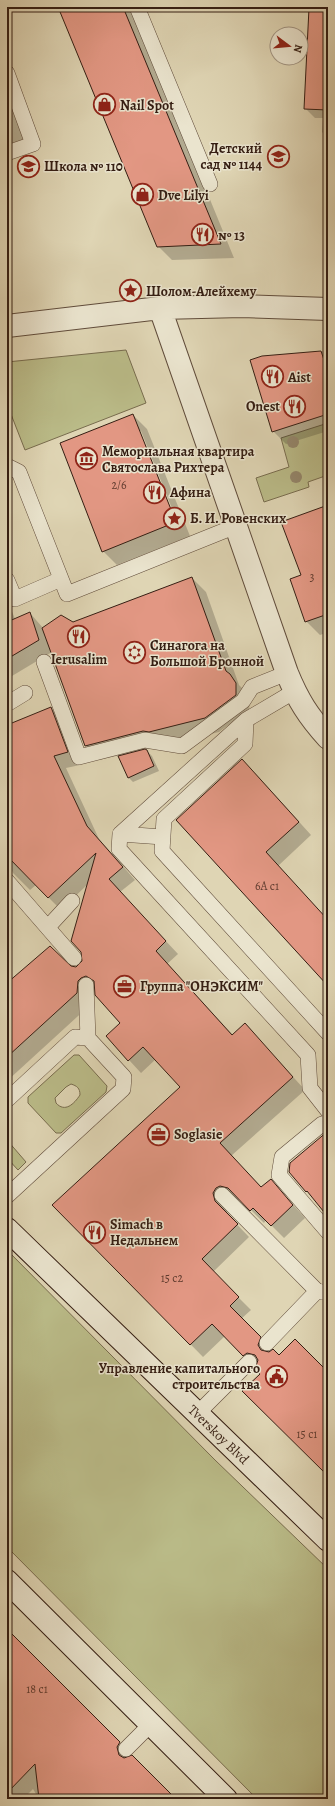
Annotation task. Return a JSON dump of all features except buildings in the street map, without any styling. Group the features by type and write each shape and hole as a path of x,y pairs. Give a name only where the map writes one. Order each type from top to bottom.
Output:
{"main road":[{"path":"7,326 160,308 242,306 328,309"},
{"path":"160,308 291,682 300,703 324,726"},
{"name":"Tverskoy Blvd","path":"7,1228 328,1540"},
{"path":"7,1581 226,1799"}],"lane":[{"path":"137,7 210,184"},
{"path":"7,73 32,144 7,154"},
{"path":"7,466 19,472 67,594 236,526"},
{"path":"7,580 11,604 62,579"},
{"path":"44,662 79,757 145,740 182,746 243,701 252,687 291,682"},
{"path":"118,846 246,720 291,682"},
{"path":"7,704 25,693"},
{"path":"246,720 245,744 164,819 162,851 328,1033"},
{"path":"118,846 163,836"},
{"path":"118,846 308,1055 310,1088 328,1111"},
{"path":"7,881 74,958"},
{"path":"48,927 72,901"},
{"path":"7,1196 123,1089 124,1077 88,1038 86,985"},
{"path":"7,1100 75,1037 88,1038"},
{"path":"328,1122 322,1124 282,1157 279,1175 328,1232"},
{"path":"222,1195 323,1292 267,1343"},
{"path":"198,1413 248,1362"},
{"path":"126,1749 150,1724"}],"green space":[{"path":"126,350 146,403 25,450 7,404 7,362"},
{"path":"328,423 328,475 308,482 309,487 264,502 256,478 289,467 281,438"},
{"path":"74,1055 79,1055 107,1086 106,1092 61,1133 56,1133 28,1103 28,1097","holes":["71,1084 79,1089 80,1095 69,1106 59,1106 56,1103 55,1098"]},
{"path":"7,1140 26,1162 18,1170 7,1158"},
{"path":"7,1250 215,1460 328,1569 328,1799 257,1799 7,1547"}],"place":[{"name":"Nail Spot","path":"104,105"},
{"name":"Детский сад № 1144","path":"278,156"},
{"name":"Школа № 110","path":"29,166"},
{"name":"Dve Lilyi","path":"142,195"},
{"name":"№ 13","path":"203,235"},
{"name":"Шолом-Алейхему","path":"131,291"},
{"name":"Aist","path":"272,377"},
{"name":"Onest","path":"295,406"},
{"name":"Мемориальная квартира Святослава Рихтера","path":"87,459"},
{"name":"Афина","path":"155,492"},
{"name":"Б. И. Ровенских","path":"175,518"},
{"name":"Ierusalim","path":"79,637"},
{"name":"Синагога на Большой Бронной","path":"135,653"},
{"name":"Группа \"ОНЭКСИМ\"","path":"124,986"},
{"name":"Soglasie","path":"159,1134"},
{"name":"Simach в Недальнем","path":"94,1232"},
{"name":"Управление капитального строительства","path":"276,1376"}]}
